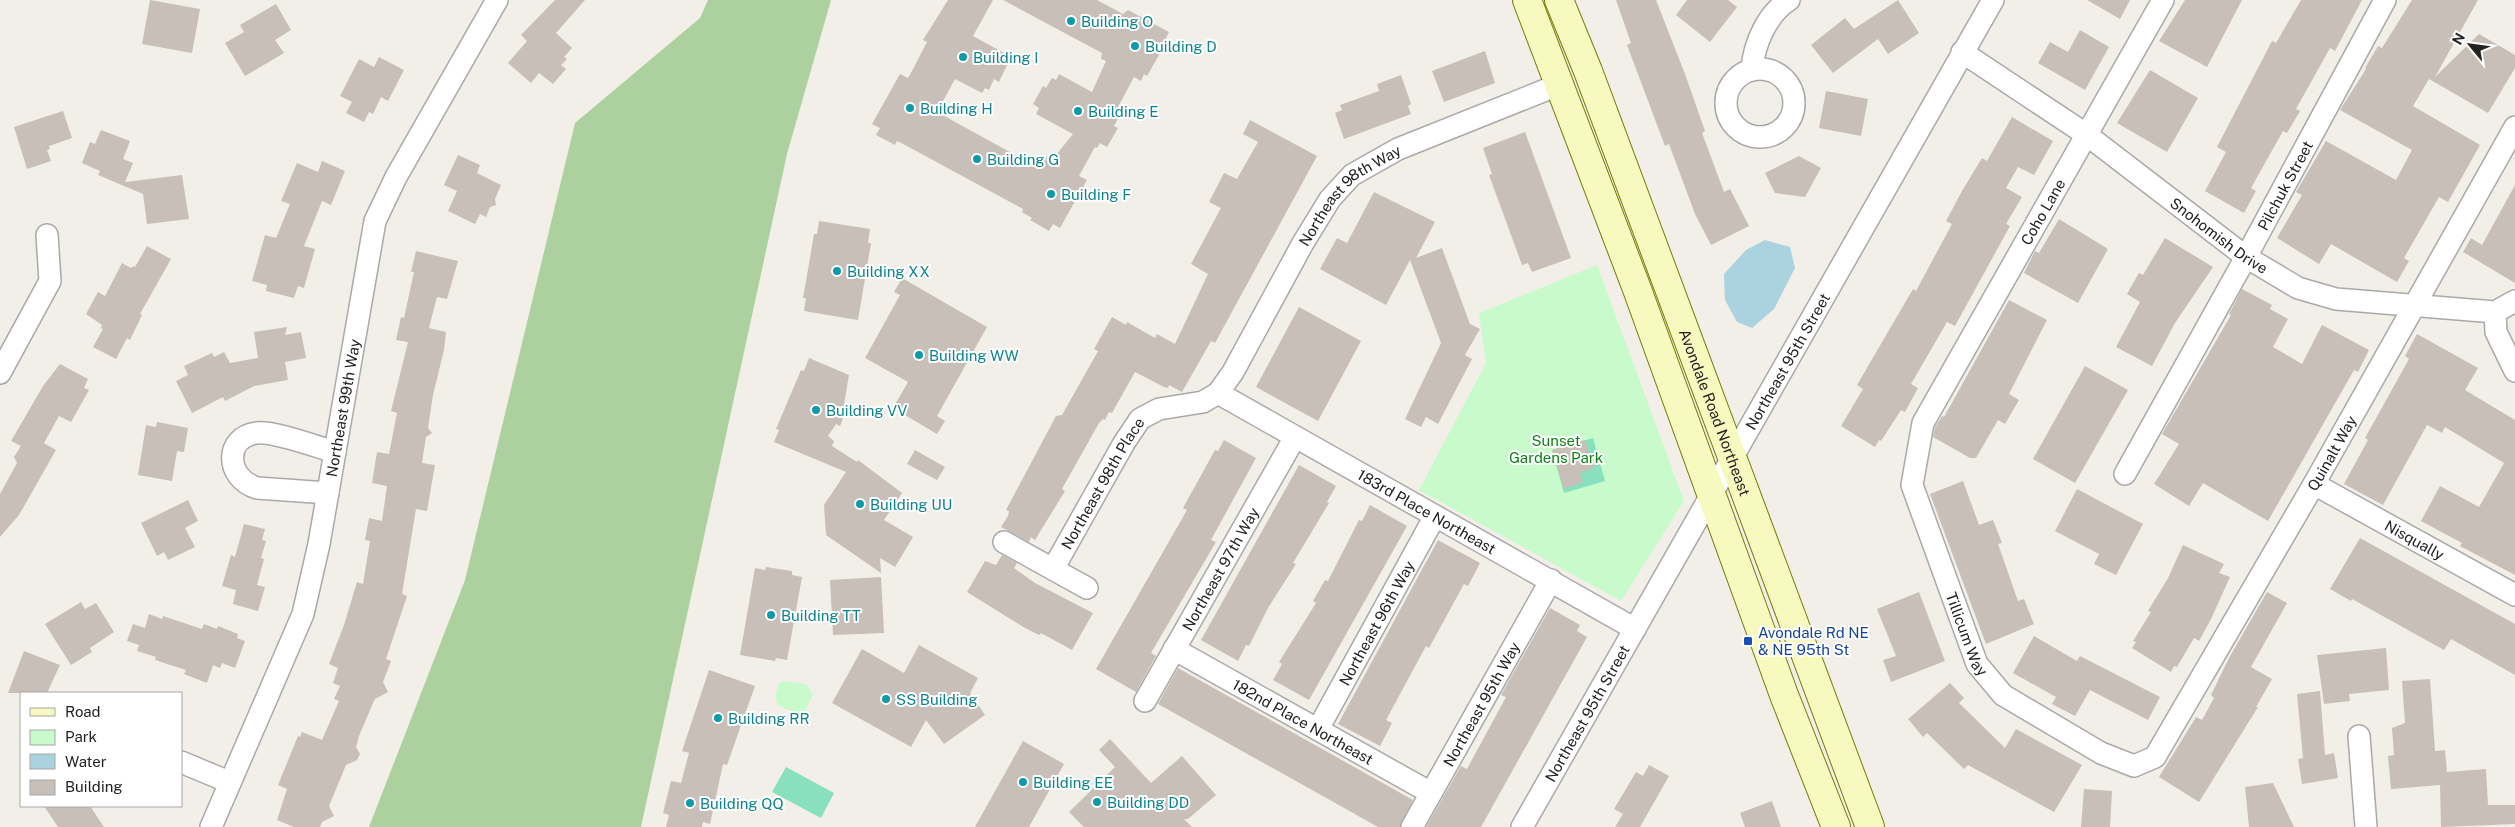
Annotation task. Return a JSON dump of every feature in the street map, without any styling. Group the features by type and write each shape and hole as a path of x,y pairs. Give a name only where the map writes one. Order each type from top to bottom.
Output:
{"main road":[{"name":"Avondale Road Northeast","path":"1527,0 1620,243 1784,695 1836,827"},
{"name":"Avondale Road Northeast","path":"1559,0 1613,139 1870,827"},
{"path":"1558,85 1566,84 1572,88 1593,125 1613,139"}],"street":[{"name":"Northeast 99th Way","path":"211,827 303,614 320,544 376,221 396,177 497,0"},
{"path":"1752,69 1754,52 1770,20 1780,6 1789,0"},
{"name":"Northeast 95th Street","path":"1522,827 1993,0"},
{"name":"Coho Lane","path":"1923,423 2163,0"},
{"name":"Pilchuk Street","path":"2125,474 2386,0"},
{"name":"Snohomish Drive","path":"1962,52 2087,135 2246,257 2298,288 2336,299 2495,312"},
{"name":"Northeast 98th Way","path":"1218,393 1233,372 1303,243 1330,199 1352,175 1398,149 1558,85"},
{"name":"Quinalt Way","path":"2134,766 2154,756 2314,484 2515,127"},
{"path":"0,373 50,281 46,235"},
{"path":"2515,301 2495,312 2496,332 2515,371"},
{"name":"183rd Place Northeast","path":"1218,393 1635,629"},
{"name":"Northeast 98th Place","path":"1053,569 1124,443 1140,420 1159,409 1184,407 1204,402 1218,393"},
{"name":"Tillicum Way","path":"1923,423 1912,485 1977,664 2003,695 2101,753 2134,766"},
{"path":"328,493 257,488 248,485 235,472 232,463 233,454 242,439 258,433 335,452"},
{"name":"Northeast 97th Way","path":"1145,701 1295,437"},
{"name":"Nisqually","path":"2314,484 2515,595"},
{"name":"Northeast 96th Way","path":"1318,729 1435,516"},
{"path":"1004,542 1087,588"},
{"name":"Northeast 95th Way","path":"1412,827 1551,580"},
{"name":"182nd Place Northeast","path":"1174,649 1431,793"},
{"path":"2359,736 2366,827"},
{"path":"182,762 229,782"}],"green space":[{"path":"708,0 831,0 787,154 641,827 369,827 465,580 575,123 700,18"},
{"name":"Sunset Gardens Park","path":"1597,265 1684,501 1621,601 1419,490 1486,363 1479,313"},
{"path":"1593,438 1605,481 1564,493 1552,450"},
{"path":"784,681 806,684 813,694 803,716 778,705 775,697 779,683"},
{"path":"786,767 834,793 821,818 772,792"}],"water":[{"path":"1765,240 1790,247 1795,268 1774,309 1752,328 1737,322 1725,300 1724,274 1746,250"}],"building":[{"path":"150,0 200,9 192,53 142,44"},
{"path":"555,0 585,0 556,33 572,48 564,57 567,59 561,65 566,69 553,84 539,73 531,83 508,63 527,41 521,35"},
{"path":"948,0 993,0 973,36 1004,53 1001,59 1008,63 999,82 994,79 989,90 985,88 982,93 955,79 937,112 1037,167 1046,156 1052,160 1073,134 1036,114 1039,108 1033,104 1043,86 1046,88 1052,78 1056,80 1059,74 1092,92 1106,61 1101,59 1102,53 1003,0 1097,0 1123,14 1128,10 1169,32 1165,40 1167,41 1147,76 1144,74 1141,81 1134,77 1118,107 1120,108 1117,113 1120,115 1114,126 1118,128 1107,147 1100,143 1097,148 1095,147 1079,176 1087,180 1060,228 1053,224 1049,231 1030,220 1032,218 1022,212 1023,209 907,146 897,141 895,145 876,135 880,128 872,124 900,74 908,78 927,42 923,40"},
{"path":"1616,0 1656,0 1685,74 1705,131 1702,133 1724,192 1730,189 1749,226 1711,245 1695,214 1669,144 1665,146 1627,45 1631,43"},
{"path":"1687,0 1728,0 1737,7 1710,42 1676,15"},
{"path":"1898,0 1919,33 1888,54 1878,39 1833,73 1811,45 1845,18 1854,29"},
{"path":"2087,0 2130,0 2120,19"},
{"path":"2185,0 2242,0 2207,67 2159,41"},
{"path":"2301,0 2362,0 2335,51 2330,48 2296,109 2300,111 2287,133 2283,131 2251,188 2256,191 2244,213 2205,191 2226,152 2217,147 2272,41 2276,43"},
{"path":"2412,0 2478,0 2435,77 2479,34 2515,55 2515,68 2488,113 2429,79 2413,106 2480,145 2448,202 2439,197 2404,258 2409,261 2397,282 2331,244 2319,264 2277,238 2302,195 2296,192 2326,141 2396,180 2412,150 2340,110 2378,46 2382,48"},
{"path":"276,4 291,30 275,40 284,53 245,76 225,43 244,32 240,25"},
{"path":"2080,30 2109,47 2085,90 2038,63 2050,42 2068,52"},
{"path":"1485,51 1495,83 1444,102 1432,71"},
{"path":"379,57 404,70 388,101 381,97 373,114 369,112 364,122 346,113 352,102 340,96 359,59 374,67"},
{"path":"2150,70 2198,98 2167,152 2117,123"},
{"path":"1401,75 1411,104 1408,106 1411,114 1344,139 1335,113 1342,110 1340,105 1379,91 1377,84"},
{"path":"1826,91 1868,99 1861,136 1819,128"},
{"path":"63,111 72,138 49,146 50,149 47,150 51,161 27,169 14,127"},
{"path":"2012,117 2053,141 2034,175 2018,167 2006,188 2022,197 2006,224 2010,226 1955,326 1947,322 1911,384 1918,388 1905,412 1901,410 1875,447 1841,426 1863,389 1857,385 1913,289 1916,291 1952,224 1946,221 1962,191 1982,158 1987,161"},
{"path":"1250,120 1317,156 1215,343 1211,341 1182,392 1169,385 1168,388 1164,387 1135,372 1112,413 1109,412 1105,420 1103,419 1099,423 1062,489 1065,491 1035,540 1031,537 1029,542 1001,527 1008,516 1009,511 1006,510 1056,416 1062,415 1098,351 1094,349 1112,317 1126,325 1127,322 1155,338 1157,334 1175,344 1208,274 1191,264 1221,208 1209,202 1224,173 1237,179 1258,142 1243,134"},
{"path":"101,130 130,141 123,159 133,163 125,182 182,175 189,219 147,224 143,194 98,175 100,171 82,163 90,142 95,144"},
{"path":"1525,132 1571,258 1532,272 1528,263 1522,265 1489,175 1492,174 1483,148"},
{"path":"458,155 480,165 477,173 501,185 495,199 496,205 490,207 486,217 480,214 475,224 448,211 457,191 444,185"},
{"path":"1799,156 1821,168 1805,197 1775,193 1765,173"},
{"path":"322,161 345,171 331,205 322,201 304,246 315,249 304,288 298,286 294,298 266,291 267,285 252,281 265,235 276,238 290,204 281,201 297,163 318,172"},
{"path":"2515,185 2515,283 2463,252 2471,238 2482,245"},
{"path":"1374,192 1435,222 1416,258 1442,248 1470,324 1480,329 1465,355 1472,359 1438,424 1426,417 1421,427 1405,419 1441,343 1410,260 1386,305 1320,269 1337,238 1347,243"},
{"path":"2059,219 2108,249 2078,303 2024,273 2035,251 2039,253"},
{"name":"Building XX","path":"819,221 870,229 868,243 871,243 858,320 804,311 806,298 803,298 814,234 817,234"},
{"path":"2165,238 2213,267 2175,323 2152,366 2116,347 2140,302 2127,294 2139,273 2143,275"},
{"path":"147,246 171,259 140,314 142,315 130,340 127,338 116,359 93,347 103,329 101,328 102,325 86,314 98,292 105,296 122,263 131,268 135,267"},
{"path":"416,251 458,261 447,299 437,297 429,328 446,332 428,428 432,433 426,437 422,463 435,465 427,511 416,509 402,594 407,596 386,659 391,661 383,682 388,692 375,699 356,747 360,754 357,760 346,765 329,806 334,816 322,822 320,827 294,827 277,820 287,789 278,785 298,736 300,737 302,732 322,740 339,701 334,699 340,686 333,683 338,668 329,664 344,625 357,582 363,584 370,541 365,540 369,518 382,521 387,486 372,483 377,452 389,454 397,413 391,411 408,342 396,340 401,317 404,318 414,272 411,272"},
{"path":"902,278 987,327 937,416 945,421 937,434 893,408 908,382 865,358 900,295 894,292"},
{"path":"2242,289 2272,305 2270,309 2288,319 2273,347 2302,364 2322,325 2369,350 2358,372 2354,370 2268,521 2203,483 2189,506 2154,484 2179,444 2162,434 2231,315 2229,314"},
{"path":"2009,300 2047,320 2009,394 2019,400 2005,424 1998,420 1976,458 1970,458 1933,437 1935,427 1942,416 1944,417"},
{"path":"1299,307 1361,341 1318,421 1256,387"},
{"path":"287,327 285,335 301,332 306,358 285,362 288,380 254,386 225,401 223,397 192,413 176,381 188,375 184,366 212,353 214,357 224,352 230,363 258,358 254,332"},
{"path":"2417,334 2478,368 2465,390 2515,420 2515,575 2460,546 2462,543 2421,521 2440,486 2479,507 2504,463 2445,427 2442,433 2427,425 2383,505 2344,484 2368,440 2365,438 2409,359 2405,356"},
{"path":"809,358 849,375 843,410 846,411 840,426 836,424 828,436 834,441 832,446 857,462 858,460 902,493 884,520 913,537 895,567 880,558 881,573 826,535 824,505 846,472 774,442 779,430 776,429 801,370 804,371"},
{"path":"60,364 88,379 84,388 89,390 71,422 59,416 44,443 56,450 19,515 0,537 0,494 17,463 14,457 21,446 11,441 43,386"},
{"path":"2085,366 2128,390 2075,483 2033,459"},
{"path":"157,422 188,428 184,452 177,451 172,481 138,475 146,425 156,427"},
{"path":"1224,440 1256,458 1211,540 1216,542 1151,653 1156,656 1136,692 1096,669 1187,510 1183,508 1215,450 1218,451"},
{"path":"1585,440 1594,468 1580,473 1583,482 1564,489 1552,450"},
{"path":"915,450 945,467 937,480 907,464"},
{"path":"1299,465 1336,486 1327,502 1329,503 1293,563 1296,564 1268,608 1249,646 1246,645 1238,661 1201,640"},
{"path":"1963,481 1979,525 1993,520 2002,543 1998,544 2018,601 2024,599 2034,624 1986,644 1930,494"},
{"path":"2077,489 2143,524 2116,575 2094,564 2099,554 2055,531"},
{"path":"188,500 198,521 185,528 195,547 168,560 164,552 157,556 141,523"},
{"path":"1370,505 1407,526 1309,700 1273,680 1282,664 1279,662 1316,603 1313,601 1325,580 1328,581 1359,520 1362,521"},
{"path":"244,524 265,529 262,540 266,541 261,558 264,559 257,585 265,587 258,611 233,604 236,590 222,586 231,555 235,557"},
{"path":"2360,538 2515,624 2515,675 2451,639 2444,650 2352,599 2351,601 2330,589"},
{"path":"1438,540 1480,563 1468,586 1464,584 1429,648 1426,646 1386,720 1392,723 1380,746 1338,724"},
{"path":"2183,545 2224,564 2219,573 2230,577 2199,641 2194,638 2177,667 2174,666 2171,672 2132,648 2136,642 2133,641 2151,612 2148,611 2168,578"},
{"path":"1002,555 1017,563 1014,568 1035,583 1093,613 1072,650 1041,633 1039,635 1025,628 967,592 985,561 996,565"},
{"name":"Building TT","path":"766,567 792,571 792,575 802,577 787,660 776,658 775,661 740,655 755,568 765,570"},
{"path":"881,577 884,633 833,635 830,580"},
{"path":"1919,592 1945,661 1891,682 1883,660 1896,656 1877,609"},
{"path":"2267,592 2287,603 2251,667 2272,679 2256,707 2258,707 2199,802 2159,777 2196,717 2202,720 2214,698 2211,695 2229,658"},
{"path":"81,602 85,609 96,603 114,632 90,648 92,652 71,665 45,624"},
{"path":"1550,608 1580,625 1577,631 1587,637 1481,827 1426,827 1461,766 1467,769 1506,697 1501,695"},
{"path":"149,614 162,619 163,616 202,629 204,624 217,629 218,626 238,634 237,638 245,641 235,668 222,663 220,668 213,665 207,683 184,674 186,670 155,660 156,657 137,651 139,645 127,641 133,624 145,628"},
{"path":"2034,636 2077,661 2080,656 2160,697 2148,720 2090,690 2075,716 2052,704 2056,697 2013,673"},
{"path":"919,645 978,678 970,693 985,715 944,744 926,720 911,747 832,703 862,649 904,673"},
{"path":"2386,648 2389,690 2349,694 2350,701 2324,704 2317,655"},
{"path":"24,651 60,665 47,692 8,693"},
{"path":"1178,668 1413,800 1400,827 1378,827 1158,704"},
{"path":"709,670 755,686 727,765 723,764 710,824 703,822 702,827 666,827 669,815 663,813 671,781 681,783 689,753 682,751"},
{"path":"2430,679 2435,751 2445,750 2447,772 2486,769 2488,805 2515,805 2515,824 2441,827 2440,785 2391,789 2388,756 2394,755 2392,728 2405,723 2402,681"},
{"path":"1950,683 1964,698 1959,703 2005,748 2016,729 2082,765 2054,812 1968,765 1964,769 1927,733 1923,737 1908,719"},
{"path":"2320,691 2325,755 2334,753 2338,778 2302,784 2298,759 2303,758 2297,694"},
{"path":"1110,739 1151,783 1182,756 1216,795 1188,819 1184,819 1192,827 1084,827 1069,812 1115,767 1099,750"},
{"name":"Building EE","path":"1023,741 1064,764 1029,827 975,827"},
{"path":"1649,765 1669,776 1640,827 1615,827 1623,814 1614,809 1636,772 1643,776"},
{"path":"2273,783 2294,827 2249,827 2245,787"},
{"path":"2084,789 2112,791 2110,827 2081,827"},
{"path":"1772,801 1781,827 1745,827 1740,813"},
{"path":"45,807 91,807 104,827 58,827"}],"place":[{"name":"Building O","path":"1071,21"},
{"name":"Building D","path":"1135,46"},
{"name":"Building I","path":"963,57"},
{"name":"Building H","path":"910,108"},
{"name":"Building E","path":"1078,111"},
{"name":"Building G","path":"977,159"},
{"name":"Building F","path":"1051,194"},
{"name":"Building XX","path":"837,271"},
{"name":"Building WW","path":"919,355"},
{"name":"Building VV","path":"816,410"},
{"name":"Building UU","path":"860,504"},
{"name":"Building TT","path":"771,615"},
{"name":"Avondale Rd NE & NE 95th St","path":"1748,641"},
{"name":"SS Building","path":"886,699"},
{"name":"Building RR","path":"718,718"},
{"name":"Building EE","path":"1023,782"},
{"name":"Building DD","path":"1097,802"},
{"name":"Building QQ","path":"690,803"}]}
